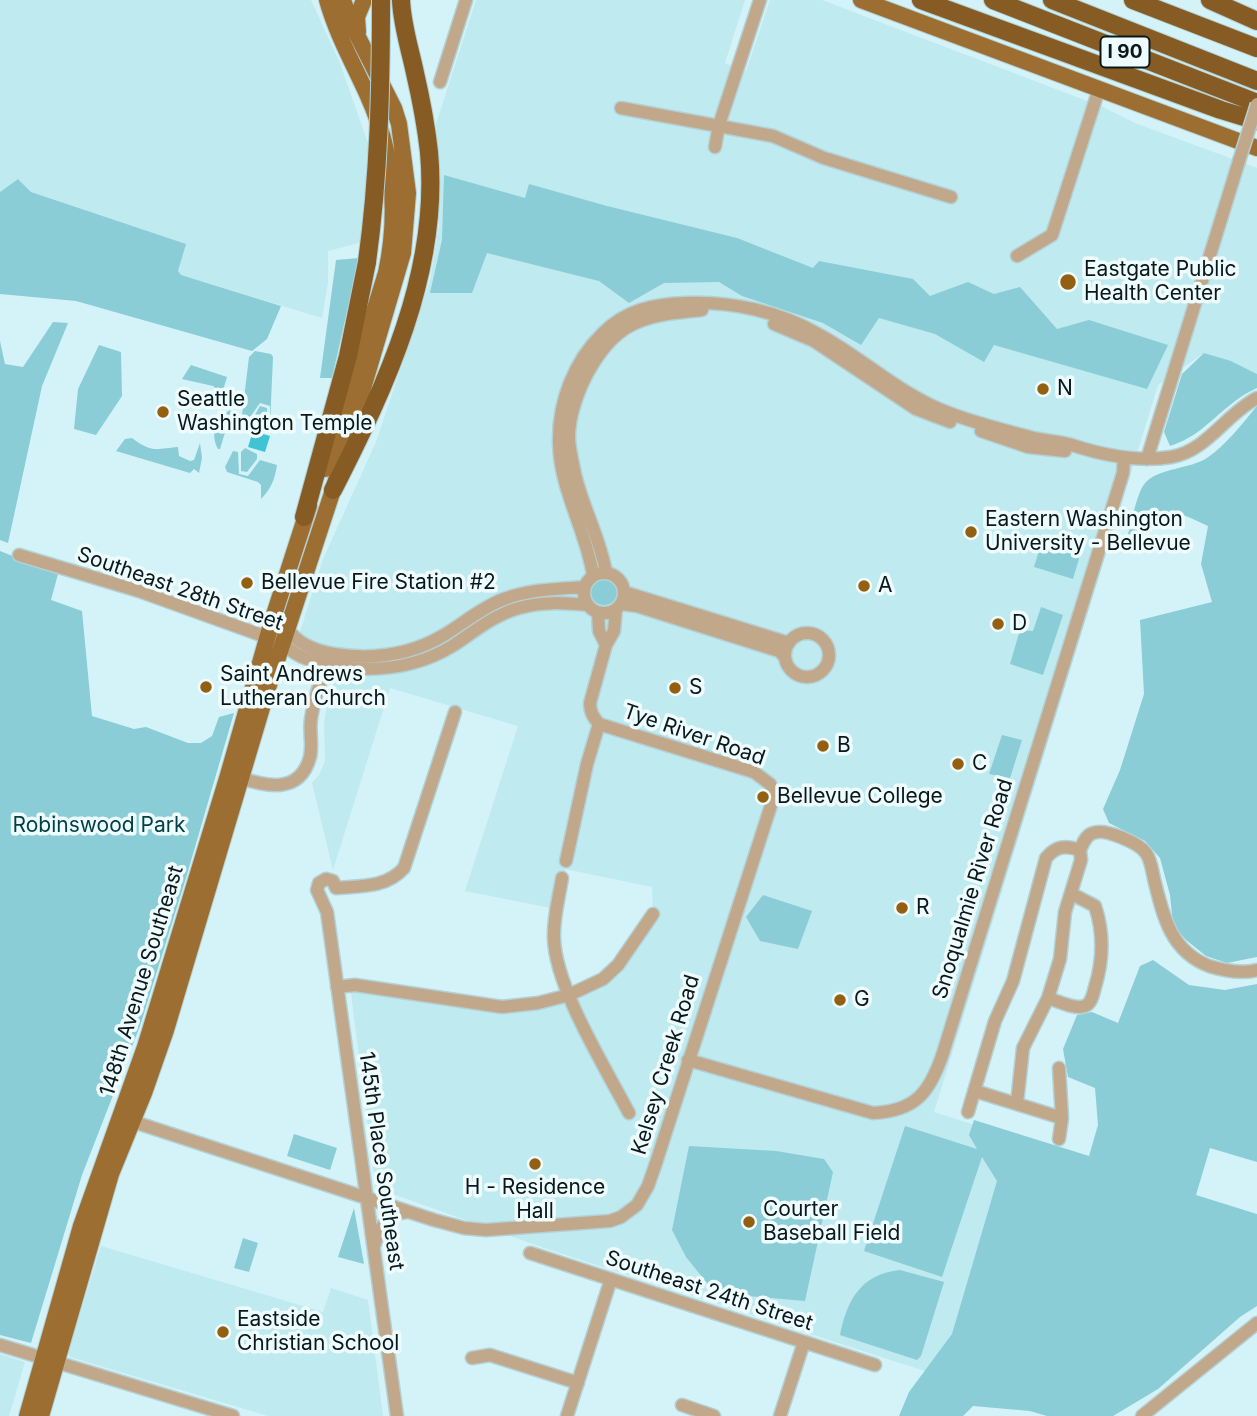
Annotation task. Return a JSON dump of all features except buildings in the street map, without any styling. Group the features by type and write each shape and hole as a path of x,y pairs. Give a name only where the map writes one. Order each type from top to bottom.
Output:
{"highway":[{"path":"304,517 348,356 367,262 379,141 382,0"},
{"path":"328,484 365,426 404,327 422,264 431,178 425,123 403,22 401,0"},
{"path":"921,0 1257,121"},
{"name":"I 90","path":"993,0 1257,104"},
{"path":"1052,0 1245,68"},
{"path":"1076,0 1245,68 1257,81"},
{"name":"I 90","path":"1133,0 1257,46"},
{"path":"1158,0 1257,46"},
{"path":"1210,0 1257,21"}],"main road":[{"name":"148th Avenue Southeast","path":"234,777 285,636 391,251 393,193 385,146 369,98 339,34 327,0"},
{"name":"148th Avenue Southeast","path":"27,1416 50,1361 127,1120 166,1030 234,777 266,638 304,517 328,484 403,253 408,193 404,150 394,108 343,0"},
{"path":"363,47 358,17 364,0"},
{"path":"861,0 1257,148"},
{"name":"148th Avenue Southeast","path":"41,1416 50,1361"}],"street":[{"path":"440,82 466,0"},
{"path":"715,148 719,125 760,0"},
{"path":"1017,256 1052,235 1099,89"},
{"path":"1147,458 1257,104"},
{"path":"621,108 773,135 824,158 951,197"},
{"path":"593,575 590,559 569,502 563,472 559,444 565,399 577,365 594,341 624,317 652,306 709,302 753,309 782,318 818,334 891,383 940,410 1031,438 1125,457 1168,458 1188,452 1257,398"},
{"path":"606,572 603,554 575,475 569,438 570,426 578,396 596,361 615,337 639,321 707,309 769,322 814,341 884,389 926,413 1028,447 1071,451 1080,449"},
{"name":"Snoqualmie River Road","path":"688,1060 873,1113 902,1108 925,1093 935,1076 957,1007 1123,473 1125,457"},
{"name":"Southeast 28th Street","path":"19,555 139,591 266,638 285,636 291,653 327,659"},
{"path":"606,572 619,579 620,602 614,631 606,645 593,608 585,600 584,587 593,575 606,572"},
{"path":"327,659 402,653 432,641 491,605 514,595 539,590 584,587"},
{"path":"620,602 779,651 785,657 789,668 803,676 818,674 828,662 828,649 821,638 803,634 789,643 785,657"},
{"path":"327,659 373,669 414,664 452,646 487,622 517,609 545,603 593,608 604,613 620,602 789,643"},
{"name":"Tye River Road","path":"606,645 590,704 591,713 599,723 754,772 770,784 773,790 772,802"},
{"path":"234,777 278,786 292,782 302,772 309,760 311,721 327,659"},
{"path":"327,912 337,888 385,882 404,868 455,712"},
{"path":"566,861 587,764 599,723"},
{"name":"Kelsey Creek Road","path":"411,1212 464,1228 486,1230 596,1223 630,1212 643,1197 648,1186 772,802"},
{"path":"1017,1103 1023,1048 1048,998 1060,959 1065,912 1081,860 1080,850 1087,836 1095,832 1109,833 1138,845 1149,859 1167,924 1184,951 1212,967 1236,972 1257,970"},
{"path":"968,1111 995,1021 1013,981 1046,858 1052,850 1066,845 1080,850"},
{"path":"562,878 554,939 557,962 569,995 629,1113"},
{"name":"145th Place Southeast","path":"337,888 333,881 326,879 317,886 327,912 397,1416"},
{"path":"1048,998 1084,1007 1090,1002 1100,971 1102,952 1095,906 1072,894"},
{"path":"337,987 355,985 502,1007 528,1005 569,995 603,979 618,965 653,914"},
{"path":"1059,1068 1062,1118 1059,1139"},
{"path":"975,1091 1062,1118"},
{"path":"127,1120 411,1212"},
{"path":"373,1250 381,1226 387,1219 402,1212 411,1212"},
{"name":"Southeast 24th Street","path":"530,1253 875,1365"},
{"path":"567,1416 611,1279"},
{"path":"1142,1416 1257,1323"},
{"path":"780,1416 804,1342"},
{"path":"0,1345 233,1416"},
{"path":"471,1358 490,1355 578,1383"},
{"path":"682,1405 714,1416"}],"shaded area":[{"path":"0,0 311,0 340,63 371,152 362,242 328,251 328,282 322,318 181,275 178,272 185,244 31,192 18,179 0,192"},
{"name":"Bellevue College","path":"476,0 745,0 725,63 746,71 770,0 822,0 1257,168 1257,374 1231,361 1204,353 1158,385 934,1112 1187,1192 1114,1416 1064,1416 544,1248 376,1188 350,986 518,1007 603,979 653,914 652,887 565,869 556,909 465,891 518,726 390,688 333,870 312,783 325,761 324,724 334,682 341,678 355,677 292,657 323,559 376,442 430,281 439,227 436,124"},
{"path":"253,431 270,436 265,452 248,447"},
{"name":"Eastside Christian School","path":"101,1246 323,1312 331,1288 368,1300 383,1416 268,1416 70,1357 68,1352"},
{"path":"0,1354 25,1362 9,1416 0,1416"}],"green space":[{"path":"444,175 525,198 529,184 737,238 813,268 819,261 913,279 930,296 968,282 994,294 1020,287 1057,329 1089,320 1168,345 1147,389 994,345 984,362 935,334 879,318 861,345 823,323 742,296 719,282 664,283 629,303 599,281 487,253 472,293 430,293 442,240"},
{"path":"18,179 31,192 186,244 178,271 181,275 281,306 267,339 252,351 76,301 0,294 0,192"},
{"path":"359,258 332,378 320,378 336,260"},
{"path":"53,322 68,323 42,386 8,543 0,540 0,341 5,364 23,367"},
{"path":"99,345 121,352 122,396 96,435 74,429 78,389"},
{"path":"255,351 271,354 273,357 270,425 270,406 260,403 248,420 242,415 249,357"},
{"path":"1204,353 1231,361 1257,374 1257,388 1234,402 1195,434 1170,446 1164,432 1182,374"},
{"path":"191,365 227,377 222,394 213,386 182,379"},
{"path":"260,406 267,408 268,425 262,431 252,427 252,420"},
{"path":"1257,406 1257,957 1227,963 1206,956 1173,925 1170,895 1160,858 1145,841 1109,823 1103,809 1120,770 1144,694 1140,620 1212,602 1201,564 1208,526 1189,517 1168,514 1142,525 1138,536 1128,534 1140,492 1152,477 1200,462 1214,453"},
{"path":"230,410 218,449 214,438 215,427"},
{"path":"132,438 154,449 178,447 179,456 190,461 194,460 200,443 202,458 199,473 194,469 190,473 116,451 125,439"},
{"path":"245,448 257,454 257,459 247,472 241,471 241,452"},
{"path":"233,451 238,452 239,474 248,476 260,460 277,465 272,484 261,499 261,485 258,482 227,472 225,467"},
{"path":"1042,541 1081,552 1073,579 1034,567"},
{"name":"Robinswood Park","path":"0,551 58,574 51,600 82,611 92,716 134,729 146,727 188,743 201,743 212,736 219,717 234,713 140,1026 82,1175 31,1343 0,1335"},
{"path":"604,579 613,583 617,592 613,601 604,605 595,601 591,592 595,583"},
{"path":"1041,607 1063,615 1043,675 1010,664 1020,630 1033,631"},
{"path":"1002,735 1022,740 1010,778 989,774"},
{"path":"763,895 812,911 798,949 760,941 746,917"},
{"path":"1153,960 1189,985 1225,990 1257,984 1257,1162 1210,1148 1196,1195 1257,1214 1257,1306 1240,1317 1158,1389 1113,1416 1047,1416 1030,1411 973,1406 963,1416 899,1416 909,1392 952,1334 997,1181 982,1157 942,1277 864,1251 905,1126 977,1149 969,1135 974,1120 1089,1156 1098,1125 1095,1088 1068,1077 1063,1049 1077,1015 1092,1012 1118,1023 1140,966"},
{"path":"294,1134 337,1148 330,1170 287,1156"},
{"name":"Courter Baseball Field","path":"689,1146 776,1151 824,1159 833,1172 805,1301 725,1294 711,1288 686,1257 672,1230"},
{"path":"354,1208 364,1264 338,1257"},
{"path":"243,1238 258,1243 249,1272 234,1268"},
{"path":"900,1270 944,1282 921,1356 917,1360 840,1335 847,1311 858,1291 875,1277"}],"place":[{"name":"Eastgate Public Health Center","path":"1068,282"},
{"name":"N","path":"1043,389"},
{"name":"Seattle Washington Temple","path":"163,412"},
{"name":"Eastern Washington University - Bellevue","path":"971,532"},
{"name":"Bellevue Fire Station #2","path":"247,583"},
{"name":"A","path":"864,586"},
{"name":"D","path":"998,624"},
{"name":"Saint Andrews Lutheran Church","path":"206,687"},
{"name":"S","path":"675,688"},
{"name":"B","path":"823,746"},
{"name":"C","path":"958,764"},
{"name":"Bellevue College","path":"763,797"},
{"name":"R","path":"902,908"},
{"name":"G","path":"840,1000"},
{"name":"H - Residence Hall","path":"535,1164"},
{"name":"Courter Baseball Field","path":"749,1222"},
{"name":"Eastside Christian School","path":"223,1332"}]}
